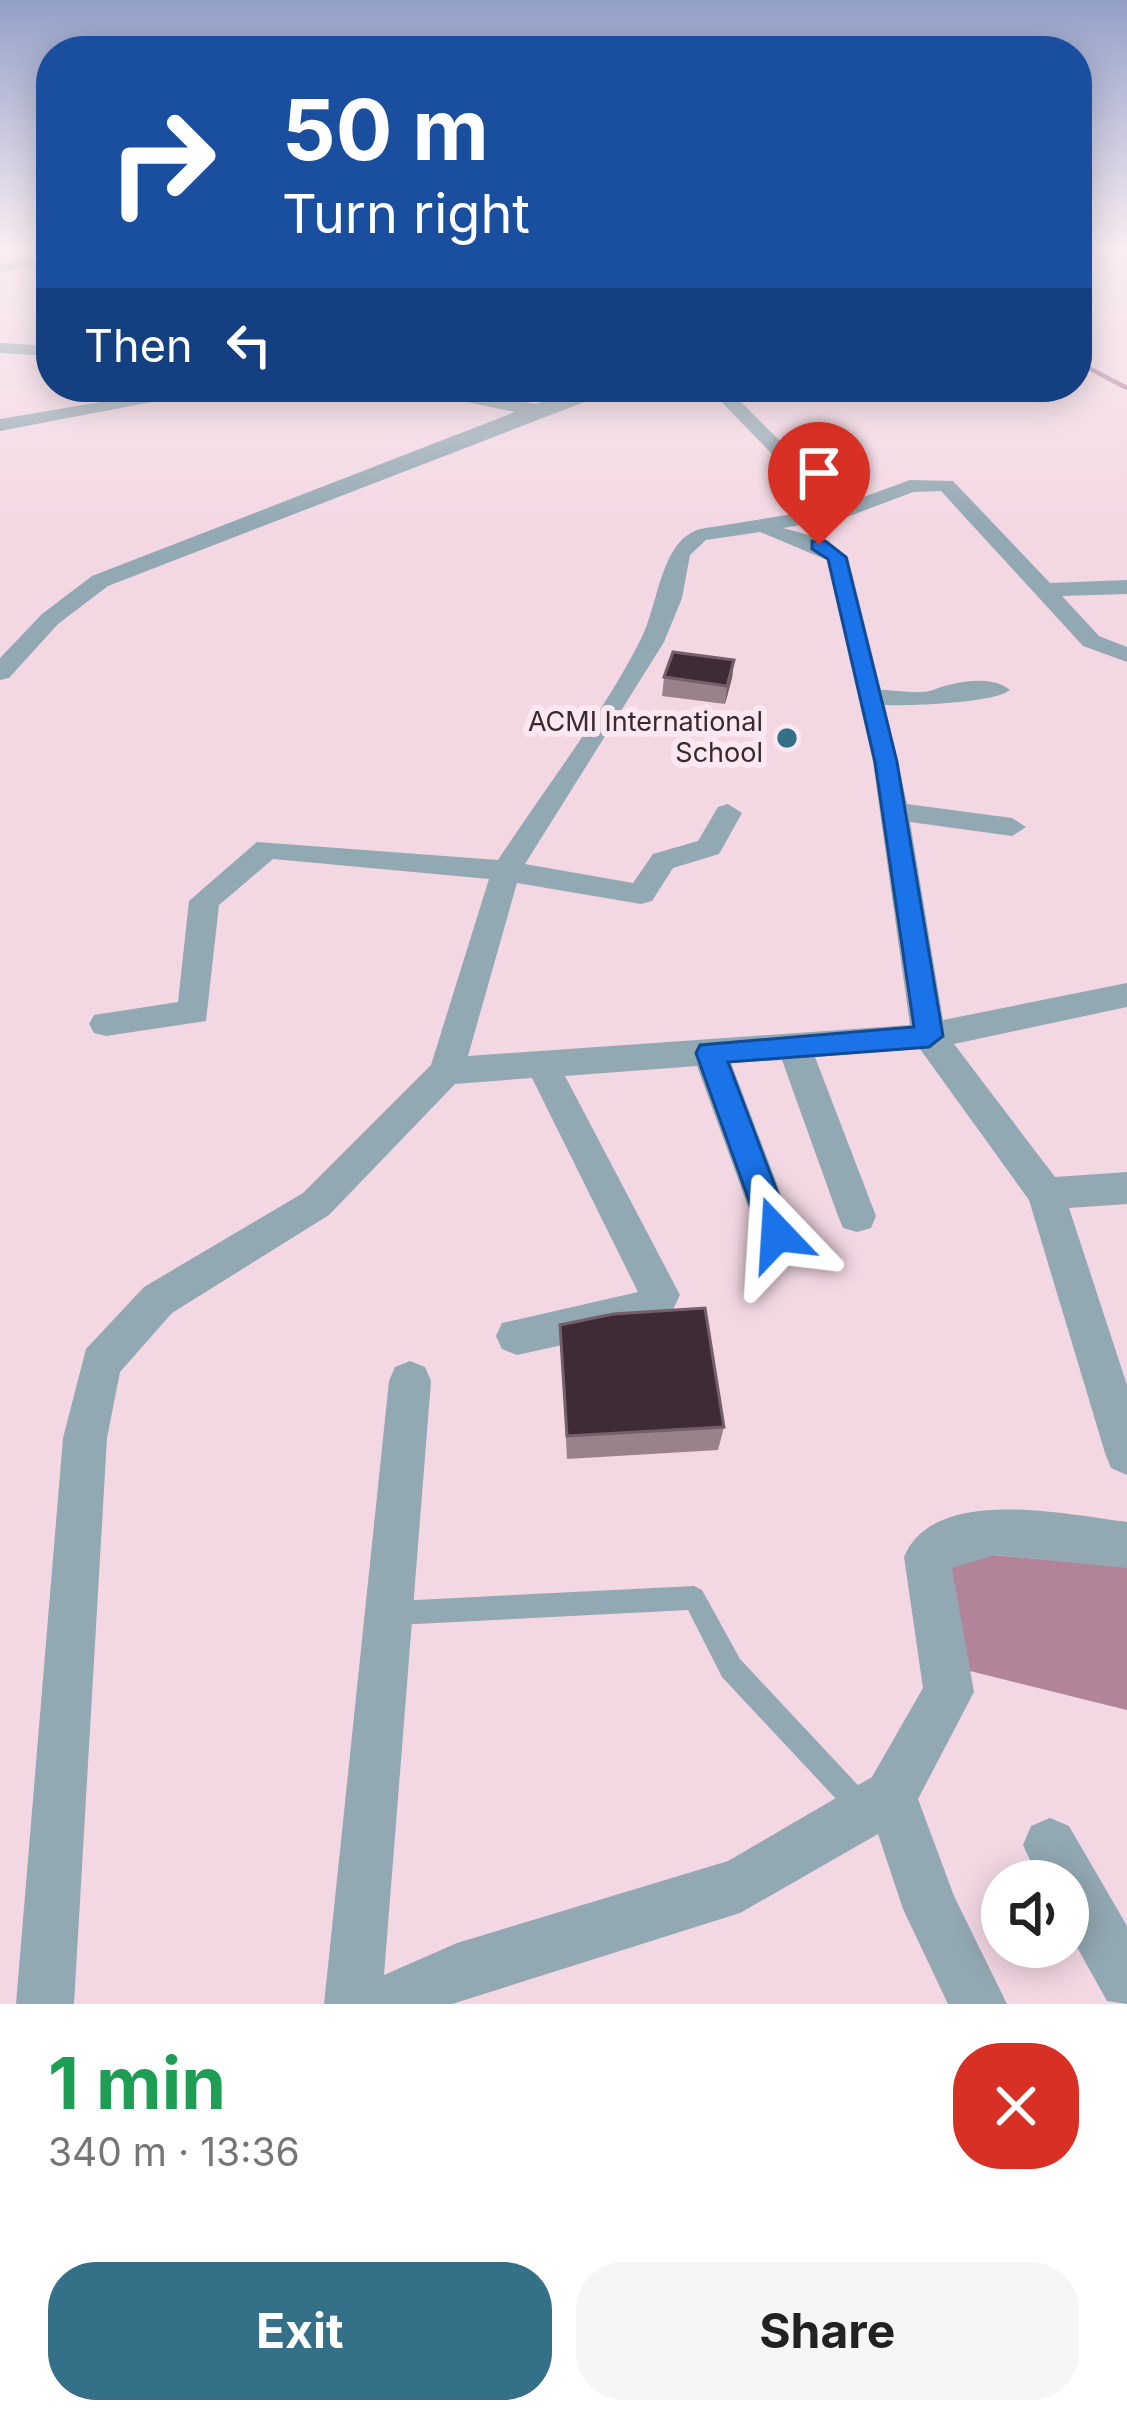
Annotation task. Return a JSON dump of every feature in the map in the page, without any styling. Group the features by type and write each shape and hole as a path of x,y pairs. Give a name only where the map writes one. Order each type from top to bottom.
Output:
{"street":[{"path":"0,348 36,350"},
{"path":"0,425 134,402"},
{"path":"499,402 536,410"},
{"path":"0,673 50,619 100,581 563,402"},
{"path":"731,402 814,485"},
{"path":"45,2004 85,1438 101,1363 158,1300 316,1204 446,1071 506,871 652,642 671,598 679,554 700,535 840,513 910,486 946,485 1050,590 1091,640 1127,655"},
{"path":"757,529 788,533 837,557 894,811 929,1036 1046,1194 1127,1453"},
{"path":"1050,590 1127,587"},
{"path":"870,697 939,699 946,690 997,690"},
{"path":"894,811 1012,827"},
{"path":"106,1024 194,1012 204,901 267,849 506,871 641,894 663,861 709,848 728,813"},
{"path":"446,1071 929,1036 1127,994"},
{"path":"794,1046 857,1216"},
{"path":"710,1053 777,1234"},
{"path":"518,1336 654,1307 660,1294 543,1066"},
{"path":"1046,1194 1127,1187"},
{"path":"353,2004 410,1381"},
{"path":"387,2004 457,1972 740,1885 879,1804 949,1692 927,1557 944,1541 970,1532 1127,1545"},
{"path":"879,1804 978,2004"},
{"path":"1050,1845 1127,1981"}],"lane":[{"path":"391,1613 694,1598 731,1668 879,1804"}],"shaded area":[{"path":"948,1551 1127,1567 1127,1710 954,1667"}],"building":[{"path":"673,652 734,660 727,686 664,677"},
{"path":"705,1308 724,1427 567,1436 560,1325 613,1314"}],"waterway":[{"path":"1092,370 1127,388"}],"place":[{"name":"ACMI International School","path":"787,738"}],"route":[{"path":"777,1234 710,1053 929,1036 886,762 837,557 819,545"}]}
